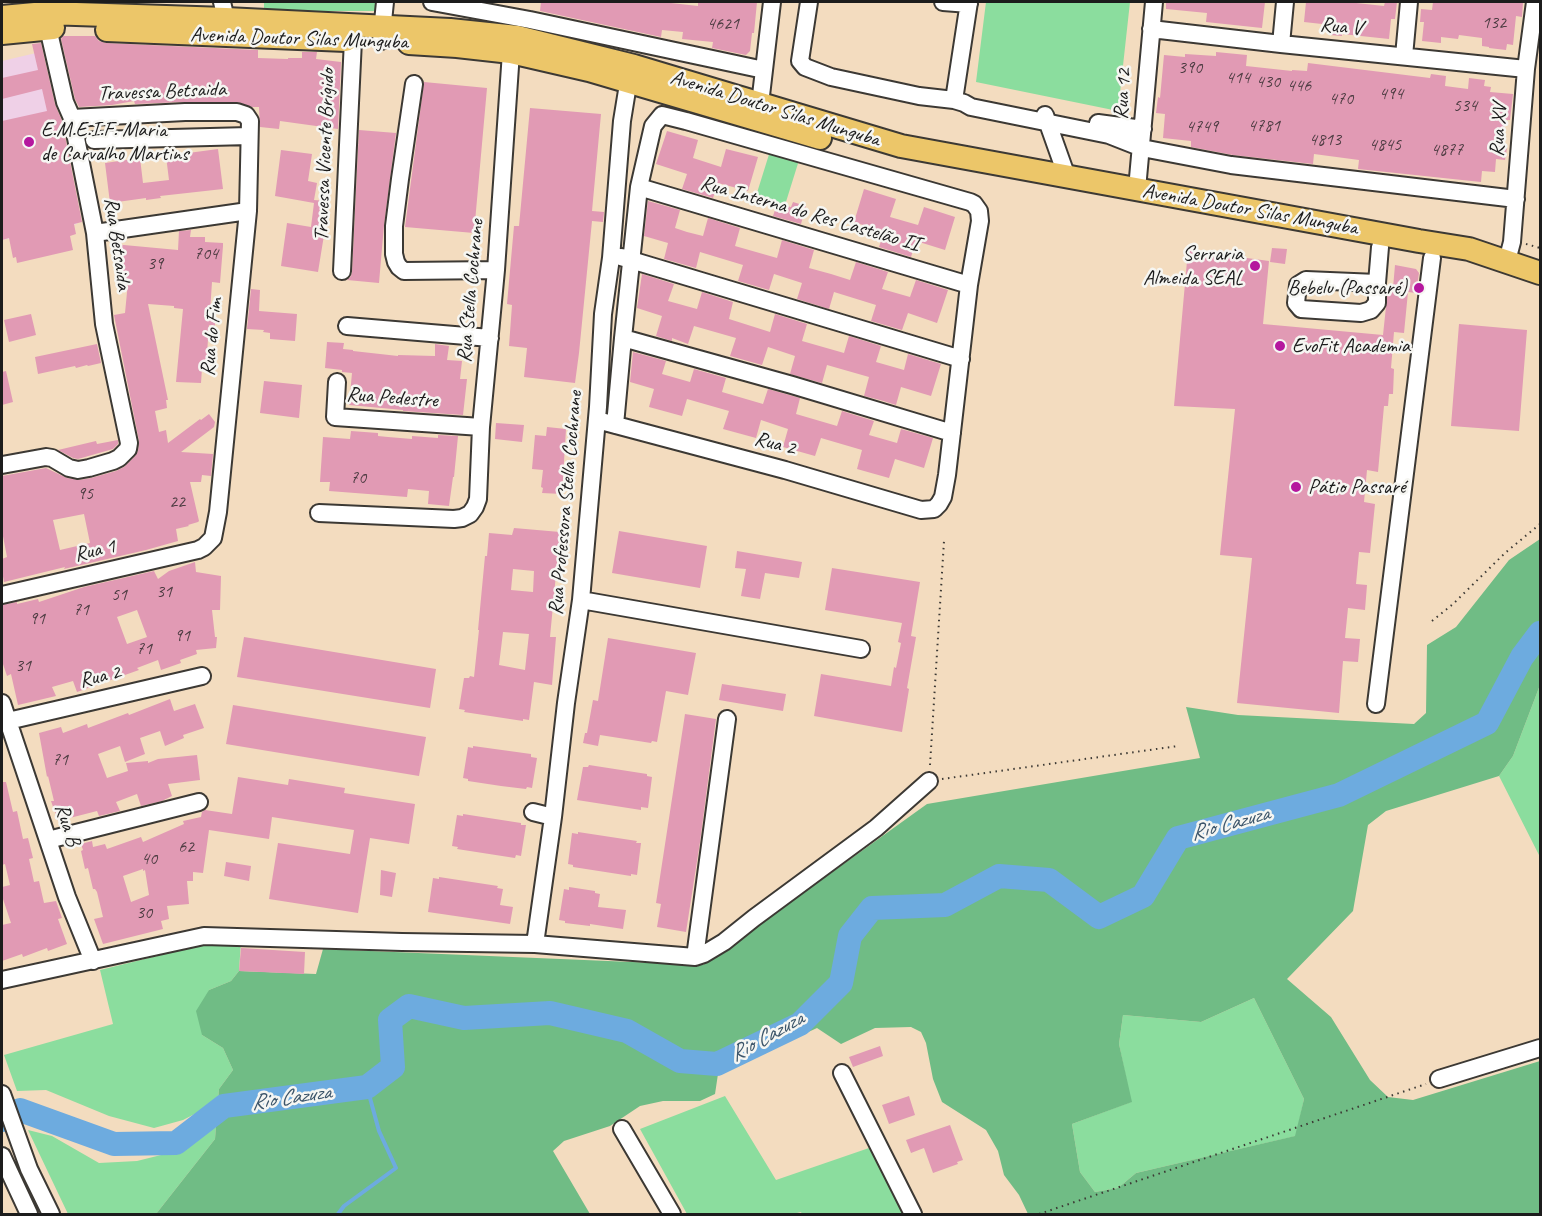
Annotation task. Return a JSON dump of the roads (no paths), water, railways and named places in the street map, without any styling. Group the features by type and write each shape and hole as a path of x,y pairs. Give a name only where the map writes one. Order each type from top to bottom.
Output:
{"main road":[{"name":"Avenida Doutor Silas Munguba","path":"2,17 224,10 457,46 511,52 588,70 629,74 760,104 901,146 1469,249 1540,273"},
{"name":"Avenida Doutor Silas Munguba","path":"2,33 46,14 353,40 382,34 450,30 517,38 872,153 1479,266 1540,287"}],"street":[{"path":"382,34 385,2"},
{"name":"Avenida Doutor Silas Munguba","path":"432,2 530,20 764,70"},
{"path":"760,104 772,2"},
{"path":"809,2 801,63 805,67 831,77 919,96 959,101 971,107 1143,129"},
{"path":"943,2 969,3 959,101"},
{"name":"Rua 12","path":"1137,189 1154,2"},
{"path":"1281,44 1286,2"},
{"path":"1404,56 1409,2"},
{"name":"Rua XV","path":"1507,261 1512,242 1526,69 1535,2"},
{"name":"Rua Betsaida","path":"2,465 46,457 78,470 113,462 124,454 129,443 104,324 95,233 72,118 64,102 46,14"},
{"name":"Rua V","path":"1151,29 1526,69"},
{"name":"Travessa Vicente Brígido","path":"342,271 353,40"},
{"name":"Rua Stella Cochrane","path":"319,513 454,519 470,514 478,499 511,52"},
{"name":"Rua Professora Stella Cochrane","path":"535,945 581,600 597,420 603,314 611,258 622,121 629,74"},
{"path":"414,84 394,226 396,262 404,271 496,270"},
{"name":"Travessa Betsaida","path":"72,118 185,112 237,112 246,115 250,129"},
{"path":"615,425 623,338 639,187 653,126 662,115 970,202 979,211 980,220 969,285 952,433 623,338"},
{"path":"1046,117 1066,177"},
{"name":"Avenida Doutor Silas Munguba","path":"1046,117 1109,135 1142,148 1231,165 1516,199"},
{"path":"93,140 250,129"},
{"name":"Rua do Fim","path":"198,550 213,538 218,512 248,212 250,129"},
{"name":"Rua Interna do Res Castelão II","path":"639,187 969,285"},
{"path":"95,233 248,212"},
{"path":"1377,283 1380,247"},
{"path":"611,258 631,259 961,359"},
{"path":"1376,704 1432,258"},
{"path":"347,326 490,338"},
{"name":"Rua Pedestre","path":"338,382 335,417 482,427"},
{"name":"Rua 2","path":"597,420 785,470 921,510 934,508 943,497 952,433"},
{"name":"Rua 1","path":"2,592 198,550"},
{"path":"581,600 861,649"},
{"name":"Rua 2","path":"8,721 202,676"},
{"name":"Rua B","path":"2,703 67,897 93,961"},
{"path":"695,957 727,720"},
{"path":"2,980 204,936 535,945 695,957 724,942 876,828 929,781"},
{"path":"48,840 199,802"},
{"path":"533,812 553,817"},
{"path":"1439,1079 1540,1048"},
{"path":"842,1073 913,1215"},
{"path":"2,1094 29,1169 51,1215"},
{"path":"622,1129 672,1215"},
{"path":"2,1156 29,1215"}],"waterway":[{"name":"Rio Cazuza","path":"2,1120 20,1110 114,1144 176,1143 224,1106 367,1087 393,1067 390,1020 409,1006 464,1018 550,1013 627,1031 680,1061 717,1064 800,1024 841,983 850,936 872,908 945,905 999,876 1049,880 1099,917 1143,896 1178,838 1339,795 1487,723 1522,657 1540,633"},
{"path":"338,1214 344,1206 396,1168 379,1131 367,1087"}],"place":[{"name":"E.M.E.I.F. Maria de Carvalho Martins","path":"29,142"},
{"name":"Serraria Almeida SEAL","path":"1255,266"},
{"name":"Bebelu (Passaré)","path":"1419,288"},
{"name":"EvoFit Academia","path":"1280,346"},
{"name":"Pátio Passaré","path":"1296,487"}]}
